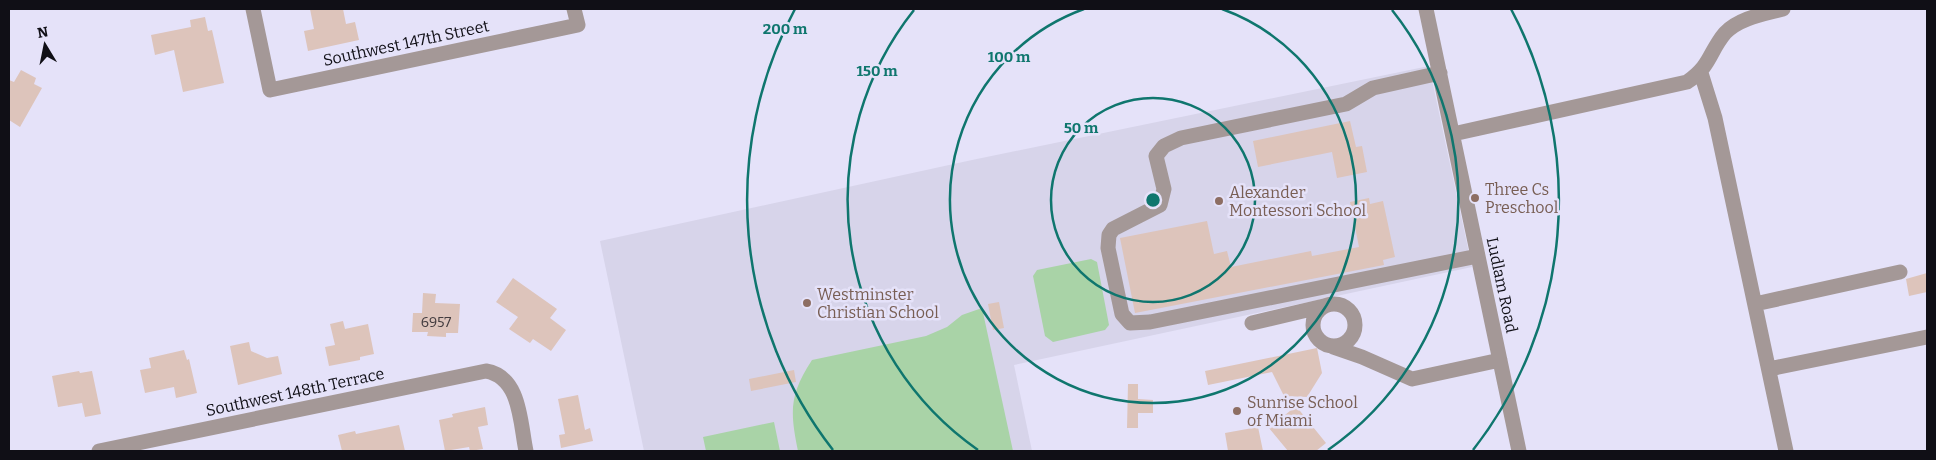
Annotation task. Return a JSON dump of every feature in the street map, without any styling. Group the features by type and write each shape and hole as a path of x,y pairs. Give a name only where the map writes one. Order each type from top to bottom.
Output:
{"street":[{"name":"Southwest 147th Street","path":"253,9 270,90 578,25 574,9"},
{"name":"Ludlam Road","path":"1426,9 1519,451"},
{"path":"1453,134 1687,82 1701,73 1726,32 1745,20 1783,9"},
{"path":"1440,73 1373,88 1346,104 1181,138 1164,146 1156,156 1164,188 1160,205 1113,229 1109,235 1108,248 1122,314 1130,323 1160,320 1478,256"},
{"path":"1701,73 1715,118 1786,451"},
{"path":"1755,304 1900,272"},
{"path":"1252,323 1332,304 1345,307 1350,312 1355,324 1362,357"},
{"path":"1312,329 1315,315 1325,306"},
{"path":"1288,314 1301,316 1320,342 1362,357 1412,379 1500,360"},
{"path":"1333,347 1347,342 1354,331 1355,324"},
{"path":"1769,369 1927,337"},
{"name":"Southwest 148th Terrace","path":"98,451 486,371 499,374 508,382 514,393 526,451"}],"shaded area":[{"path":"1429,66 1472,267 1014,365 1032,451 644,451 600,241 972,160"}],"green space":[{"path":"1091,259 1097,262 1109,325 1105,330 1053,342 1045,336 1033,276 1037,270"},
{"path":"982,308 1013,451 798,451 793,404 804,372 812,360 926,336 947,327 962,315"},
{"path":"774,422 780,451 706,451 703,437"}],"building":[{"path":"310,9 343,9 346,24 355,22 359,40 308,51 304,31 314,29"},
{"path":"205,17 208,31 212,30 224,83 183,92 174,50 155,55 151,35 191,27 190,20"},
{"path":"21,70 36,78 34,84 42,88 20,127 9,120 9,80 14,82"},
{"path":"1350,121 1356,147 1362,146 1367,172 1337,178 1332,152 1258,167 1253,141"},
{"path":"1369,198 1370,204 1383,201 1395,257 1383,260 1384,265 1135,313 1120,238 1207,221 1214,254 1227,251 1231,267 1311,251 1312,256 1359,247 1350,202"},
{"path":"1927,273 1927,292 1909,296 1906,279"},
{"path":"513,278 557,309 550,318 566,330 551,351 533,339 530,343 509,329 518,317 496,302"},
{"path":"423,293 436,294 435,303 460,304 458,333 446,333 446,337 427,336 428,332 412,332 413,313 422,313"},
{"path":"999,302 1004,328 993,330 988,304"},
{"path":"343,321 345,329 368,324 374,354 360,357 360,360 329,366 325,347 335,345 330,324"},
{"path":"249,342 251,351 267,358 278,356 282,374 238,385 230,346"},
{"path":"1317,348 1322,373 1307,397 1284,396 1272,372 1208,385 1205,371"},
{"path":"184,350 187,360 189,359 197,393 176,398 174,387 145,393 140,370 151,368 149,358"},
{"path":"794,370 796,382 751,391 749,379"},
{"path":"79,371 80,373 92,371 101,414 85,417 82,403 58,407 52,376"},
{"path":"1128,384 1138,384 1138,399 1153,400 1153,413 1138,413 1138,428 1127,428"},
{"path":"578,395 585,430 590,428 593,441 561,448 559,435 565,434 558,399"},
{"path":"1296,406 1326,443 1316,451 1288,451 1269,428"},
{"path":"485,407 488,425 478,427 483,449 470,451 469,447 445,451 439,420 453,417 452,414"},
{"path":"399,425 405,451 342,451 338,435 355,431 356,434"},
{"path":"1258,427 1263,451 1228,451 1225,433"}],"place":[{"name":"Three Cs Preschool","path":"1475,198"},
{"name":"Alexander Montessori School","path":"1219,201"},
{"name":"Westminster Christian School","path":"807,303"},
{"name":"Sunrise School of Miami","path":"1237,411"}]}
